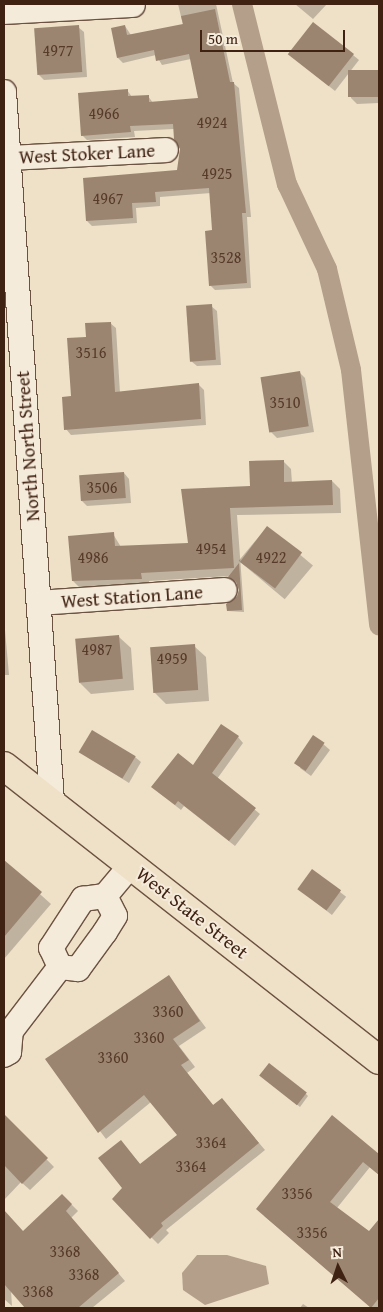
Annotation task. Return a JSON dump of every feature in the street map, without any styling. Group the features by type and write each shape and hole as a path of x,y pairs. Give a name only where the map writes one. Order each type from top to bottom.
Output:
{"main road":[{"name":"West State Street","path":"4,766 52,801 379,1060"}],"street":[{"path":"4,12 133,5"},
{"name":"North North Street","path":"4,92 5,133 52,801"},
{"name":"West Stoker Lane","path":"8,158 166,150"},
{"name":"West Station Lane","path":"39,603 225,590"},
{"path":"60,967 51,948 83,899 105,896 131,865"},
{"path":"60,967 78,969 105,932 115,916 105,896"},
{"path":"4,1056 9,1052 7,1030 60,967"}],"shaded area":[{"path":"197,1255 227,1255 266,1266 269,1284 205,1305 183,1290 182,1273"}],"building":[{"path":"215,9 230,82 234,82 246,213 242,213 247,283 209,286 205,231 212,230 209,188 155,192 156,202 132,203 133,218 86,221 83,178 177,170 180,149 174,139 173,124 130,126 131,132 81,136 78,93 128,89 128,96 149,95 149,102 198,98 189,54 156,61 154,50 117,58 111,28 125,25 127,35 183,24 181,16"},
{"path":"313,22 354,54 329,86 288,54"},
{"path":"79,25 82,72 37,75 34,28"},
{"path":"348,70 379,70 379,97 348,97"},
{"path":"212,304 216,360 190,362 186,306"},
{"path":"111,322 115,392 199,383 201,419 64,430 62,397 71,396 67,338 86,337 85,323"},
{"path":"300,371 309,426 269,433 260,377"},
{"path":"284,460 284,482 332,480 333,505 230,508 234,568 141,573 142,579 72,581 68,536 114,532 115,546 188,543 181,489 250,486 249,461"},
{"path":"124,472 126,498 81,501 79,475"},
{"path":"267,526 302,552 275,588 240,562"},
{"path":"239,563 242,610 227,611 226,604 237,596 239,590 236,582 228,577"},
{"path":"119,635 123,679 79,683 75,639"},
{"path":"195,644 198,690 153,693 150,647"},
{"path":"221,724 239,736 212,773 256,808 229,841 178,801 175,805 151,787 178,753 193,765"},
{"path":"92,730 136,756 122,779 79,752"},
{"path":"313,735 325,743 306,771 294,763"},
{"path":"4,860 42,892 4,937"},
{"path":"312,869 341,890 326,910 297,889"},
{"path":"169,975 200,1021 173,1039 189,1060 181,1065 213,1105 222,1098 259,1143 161,1223 163,1226 150,1239 112,1199 122,1188 98,1158 121,1140 140,1164 177,1135 144,1095 98,1133 45,1059"},
{"path":"269,1063 307,1093 297,1105 259,1076"},
{"path":"4,1114 48,1158 22,1184 4,1165"},
{"path":"332,1115 379,1154 379,1175 363,1162 330,1202 369,1231 379,1219 379,1298 371,1308 256,1209"},
{"path":"62,1194 72,1204 66,1211 119,1273 78,1308 25,1308 4,1284 4,1210 23,1231"}],"waterway":[{"path":"242,4 287,184 327,269 351,370 379,625"}]}
